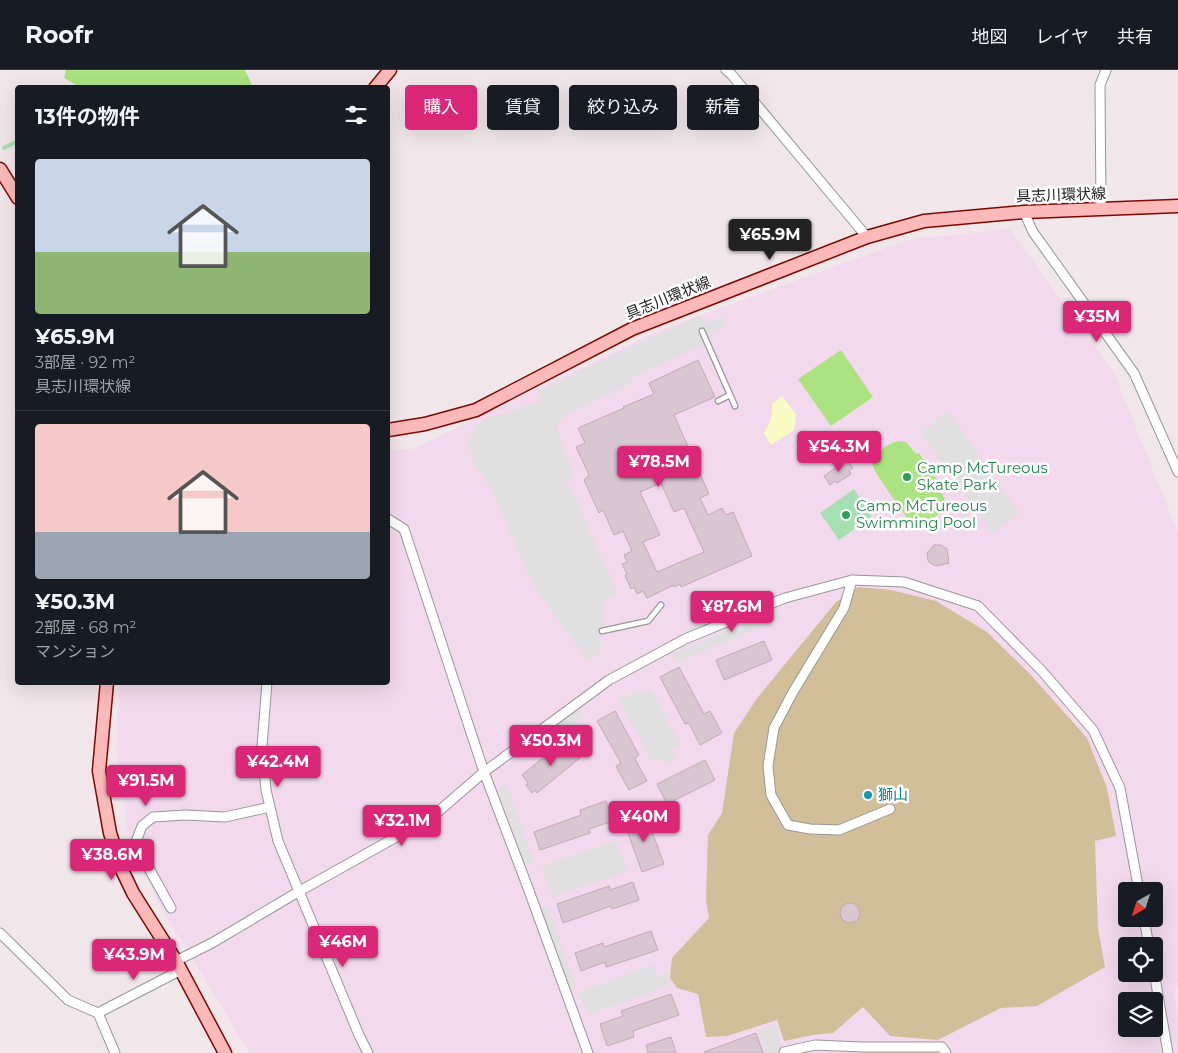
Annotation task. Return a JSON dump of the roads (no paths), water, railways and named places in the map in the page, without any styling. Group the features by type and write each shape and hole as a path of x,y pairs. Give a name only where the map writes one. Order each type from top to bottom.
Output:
{"main road":[{"path":"378,85 390,70"},
{"path":"0,169 15,193"},
{"name":"具志川環状線","path":"390,430 425,424 476,410 632,329 867,237 924,221 1024,212 1178,206"},
{"path":"107,685 99,771 110,833 122,870 133,893 179,966 225,1053"}],"street":[{"path":"726,70 867,237"},
{"path":"1101,210 1100,85 1106,70"},
{"path":"1024,212 1032,232 1134,373 1178,472"},
{"path":"390,520 404,529 484,772 588,1053"},
{"path":"852,580 844,608 793,692 774,728 768,766 771,795 788,825 810,828 839,830 890,809"},
{"path":"98,1013 179,966 212,943 298,892 432,816 484,772 609,680 685,639 785,598 852,580 904,582 978,606 1040,670 1093,730 1120,788 1137,882"},
{"path":"267,685 262,746 266,790 278,841 298,892 368,1053"},
{"path":"171,908 142,856 137,840 142,826 153,817 186,815 225,816 270,807"},
{"path":"0,933 68,1000 98,1013 116,1053"},
{"path":"1156,982 1168,1053"},
{"path":"784,1052 815,1045 942,1047 946,1053"}],"lane":[{"path":"702,331 735,406"},
{"path":"718,401 730,395"},
{"path":"602,631 648,621 661,605"}],"waterway":[{"path":"4,148 15,142"}],"place":[{"name":"Camp McTureous Skate Park","path":"907,477"},
{"name":"Camp McTureous Swimming Pool","path":"846,515"},
{"name":"獅山","path":"868,795"}]}
